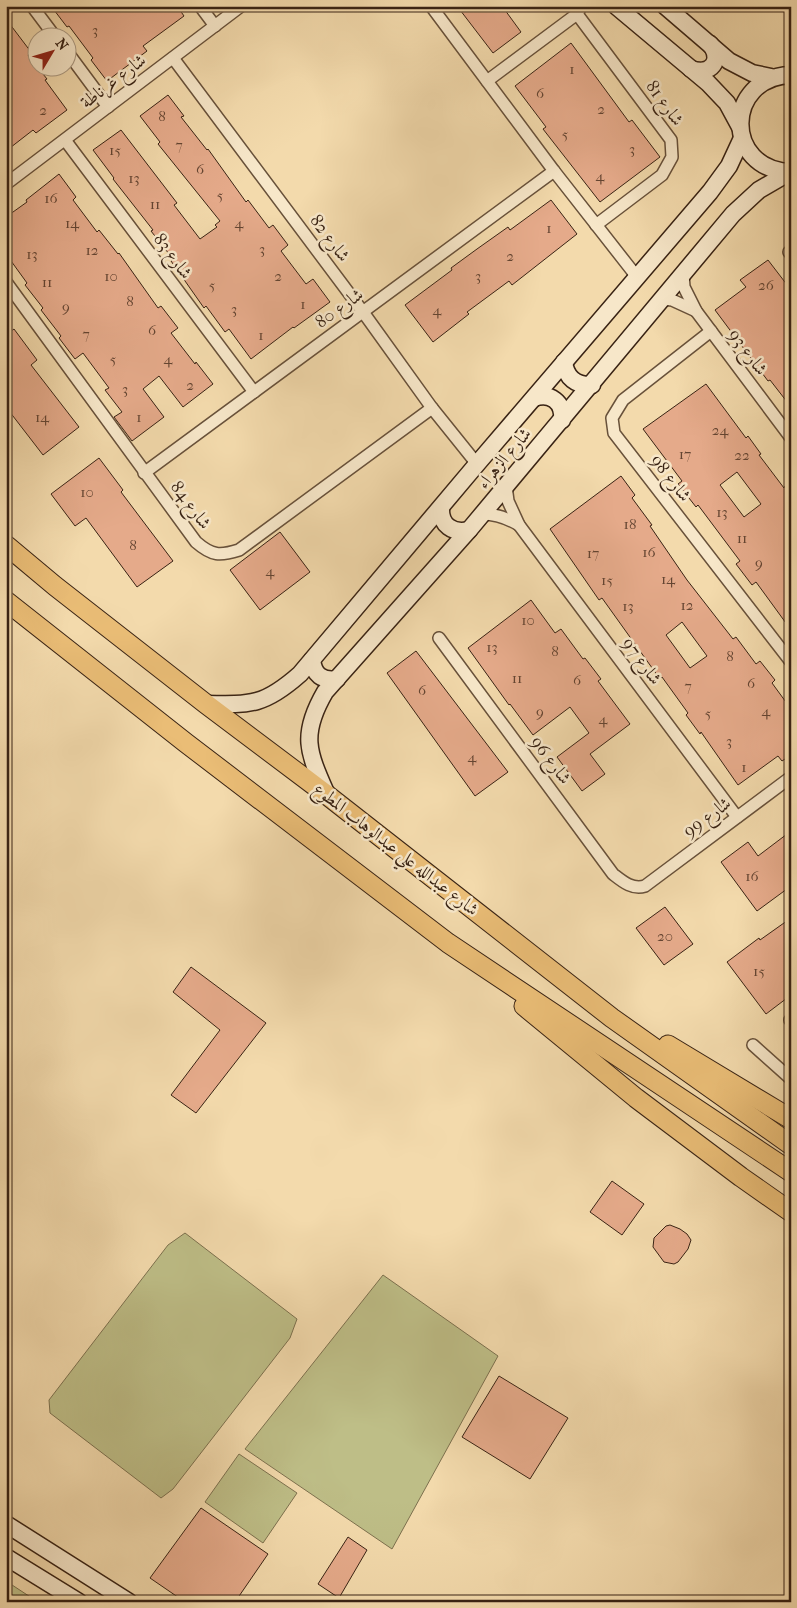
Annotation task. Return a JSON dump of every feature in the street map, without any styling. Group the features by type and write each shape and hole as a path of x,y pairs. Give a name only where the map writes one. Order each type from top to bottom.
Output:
{"main road":[{"name":"شارع عبدالله علي عبدالوهاب المطوع","path":"6,545 55,586 206,704 612,1018 791,1145"},
{"path":"6,601 186,743 448,943 628,1092 791,1212"},
{"path":"448,943 791,1172"},
{"path":"612,1018 677,1050 791,1119"}],"street":[{"path":"32,6 48,28"},
{"path":"200,6 215,26"},
{"name":"شارع غرناطة","path":"6,184 241,6"},
{"path":"431,6 554,172 637,277"},
{"path":"616,6 692,69 727,103 747,149 755,159 779,172 790,172"},
{"path":"665,6 729,61 752,73 771,77 791,74"},
{"name":"شارع 81","path":"487,81 579,10 671,140 673,149 672,157 662,174 596,224"},
{"path":"692,69 699,72 707,70 713,65 716,57 714,49 709,43"},
{"name":"شارع 82","path":"172,58 363,312 432,408 477,464"},
{"path":"78,66 108,107"},
{"name":"شارع الزهراء","path":"206,704 250,704 266,699 282,690 300,674 710,192 729,166 741,133 740,116 746,99 756,86 771,77"},
{"name":"شارع 83","path":"65,140 254,392"},
{"name":"شارع 80","path":"144,473 554,172"},
{"name":"شارع الزهراء","path":"326,795 313,764 309,748 308,730 314,711 324,692 483,514 733,214 758,190 790,172"},
{"name":"شارع 93","path":"683,274 684,287 696,311 791,438"},
{"name":"شارع 84","path":"6,282 196,542 205,550 217,554 226,554 239,550 432,408"},
{"name":"شارع 93","path":"662,299 672,300 696,311"},
{"name":"شارع 98","path":"711,332 623,400 612,418 614,433 791,662"},
{"path":"564,362 568,375 572,380 578,384 592,385"},
{"path":"534,398 546,396 558,402 563,414 562,420"},
{"name":"شارع 97","path":"506,486 508,501 519,525 737,817"},
{"path":"441,508 441,514 446,525 456,531 469,530"},
{"name":"شارع 97","path":"483,514 495,514 519,525"},
{"name":"شارع 96","path":"439,638 613,874 631,886 639,888 645,886"},
{"path":"312,660 316,674 322,679 337,679"},
{"name":"شارع 99","path":"645,886 791,777"},
{"path":"753,1045 791,1079"},
{"path":"6,1524 129,1602"},
{"path":"28,1570 37,1563 40,1557 40,1545"},
{"path":"6,1556 79,1602"},
{"path":"56,1587 61,1571 71,1565"}],"green space":[{"path":"185,1233 297,1319 290,1338 173,1489 161,1498 50,1413 49,1400 168,1245"},
{"path":"383,1275 498,1356 392,1549 245,1449"},
{"path":"239,1454 297,1493 263,1543 205,1502"},
{"path":"6,1581 38,1602 6,1602"}],"building":[{"path":"51,6 177,6 184,16 143,46 147,51 107,81 91,60 93,58 78,38 78,28 67,27"},
{"path":"457,6 502,6 521,32 493,53"},
{"path":"6,19 28,48 28,78 46,78 45,80 67,110 36,133 33,130 6,151"},
{"path":"571,43 629,122 632,120 660,157 600,202 543,129 546,127 515,86"},
{"path":"168,95 184,116 181,117 208,149 246,202 248,200 269,228 273,225 288,245 281,251 306,284 313,279 330,302 251,359 229,329 225,332 206,306 204,308 171,261 173,259 151,231 153,230 93,150 121,130 177,203 174,205 200,239 217,227 215,225 220,221 158,144 160,142 140,116"},
{"path":"59,174 76,197 73,200 97,232 99,230 119,253 158,308 161,306 178,328 171,333 213,384 183,407 159,376 143,389 164,417 132,441 114,417 122,412 105,390 109,388 83,353 75,359 59,338 61,336 41,310 43,308 25,285 27,283 6,254 6,217 27,202 26,200"},
{"path":"551,200 577,234 512,285 509,281 467,312 469,314 433,342 405,305 477,249 508,227 510,230"},
{"path":"768,260 791,290 791,407 770,380 768,381 715,310 746,287 740,280"},
{"path":"14,329 37,360 31,365 79,427 43,455 6,407 6,335"},
{"path":"706,384 746,438 748,436 761,454 759,455 784,488 785,486 791,494 791,630 756,582 752,585 736,564 740,561 698,505 696,507 678,484 682,481 643,429","holes":["737,472 761,504 744,517 720,485"]},
{"path":"99,458 123,490 121,492 173,561 137,587 86,518 75,526 51,494"},
{"path":"621,476 635,495 632,498 652,525 650,526 687,580 733,639 736,637 756,664 760,661 775,680 772,683 791,709 791,755 782,761 778,756 738,785 701,732 700,734 686,715 688,713 662,677 660,679 602,598 599,600 550,529","holes":["682,622 707,656 690,668 666,635"]},
{"path":"280,532 310,572 260,610 230,570"},
{"path":"531,600 555,633 561,629 583,659 585,658 601,679 598,681 630,724 590,754 605,774 582,791 557,757 589,733 570,707 533,735 468,648"},
{"path":"416,651 508,772 475,796 387,673"},
{"path":"791,831 791,886 757,911 721,862 748,842 758,856"},
{"path":"665,907 693,944 664,965 636,928"},
{"path":"791,918 791,995 766,1014 727,962 759,938 760,940"},
{"path":"191,967 266,1023 196,1113 171,1095 220,1030 173,992"},
{"path":"612,1181 644,1204 622,1235 590,1212"},
{"path":"670,1225 687,1234 691,1240 688,1249 678,1262 674,1264 664,1262 653,1247 654,1238 666,1226"},
{"path":"499,1376 568,1418 530,1479 462,1437"},
{"path":"201,1508 268,1554 235,1602 185,1602 150,1578"},
{"path":"348,1537 367,1550 339,1598 318,1584"}]}
